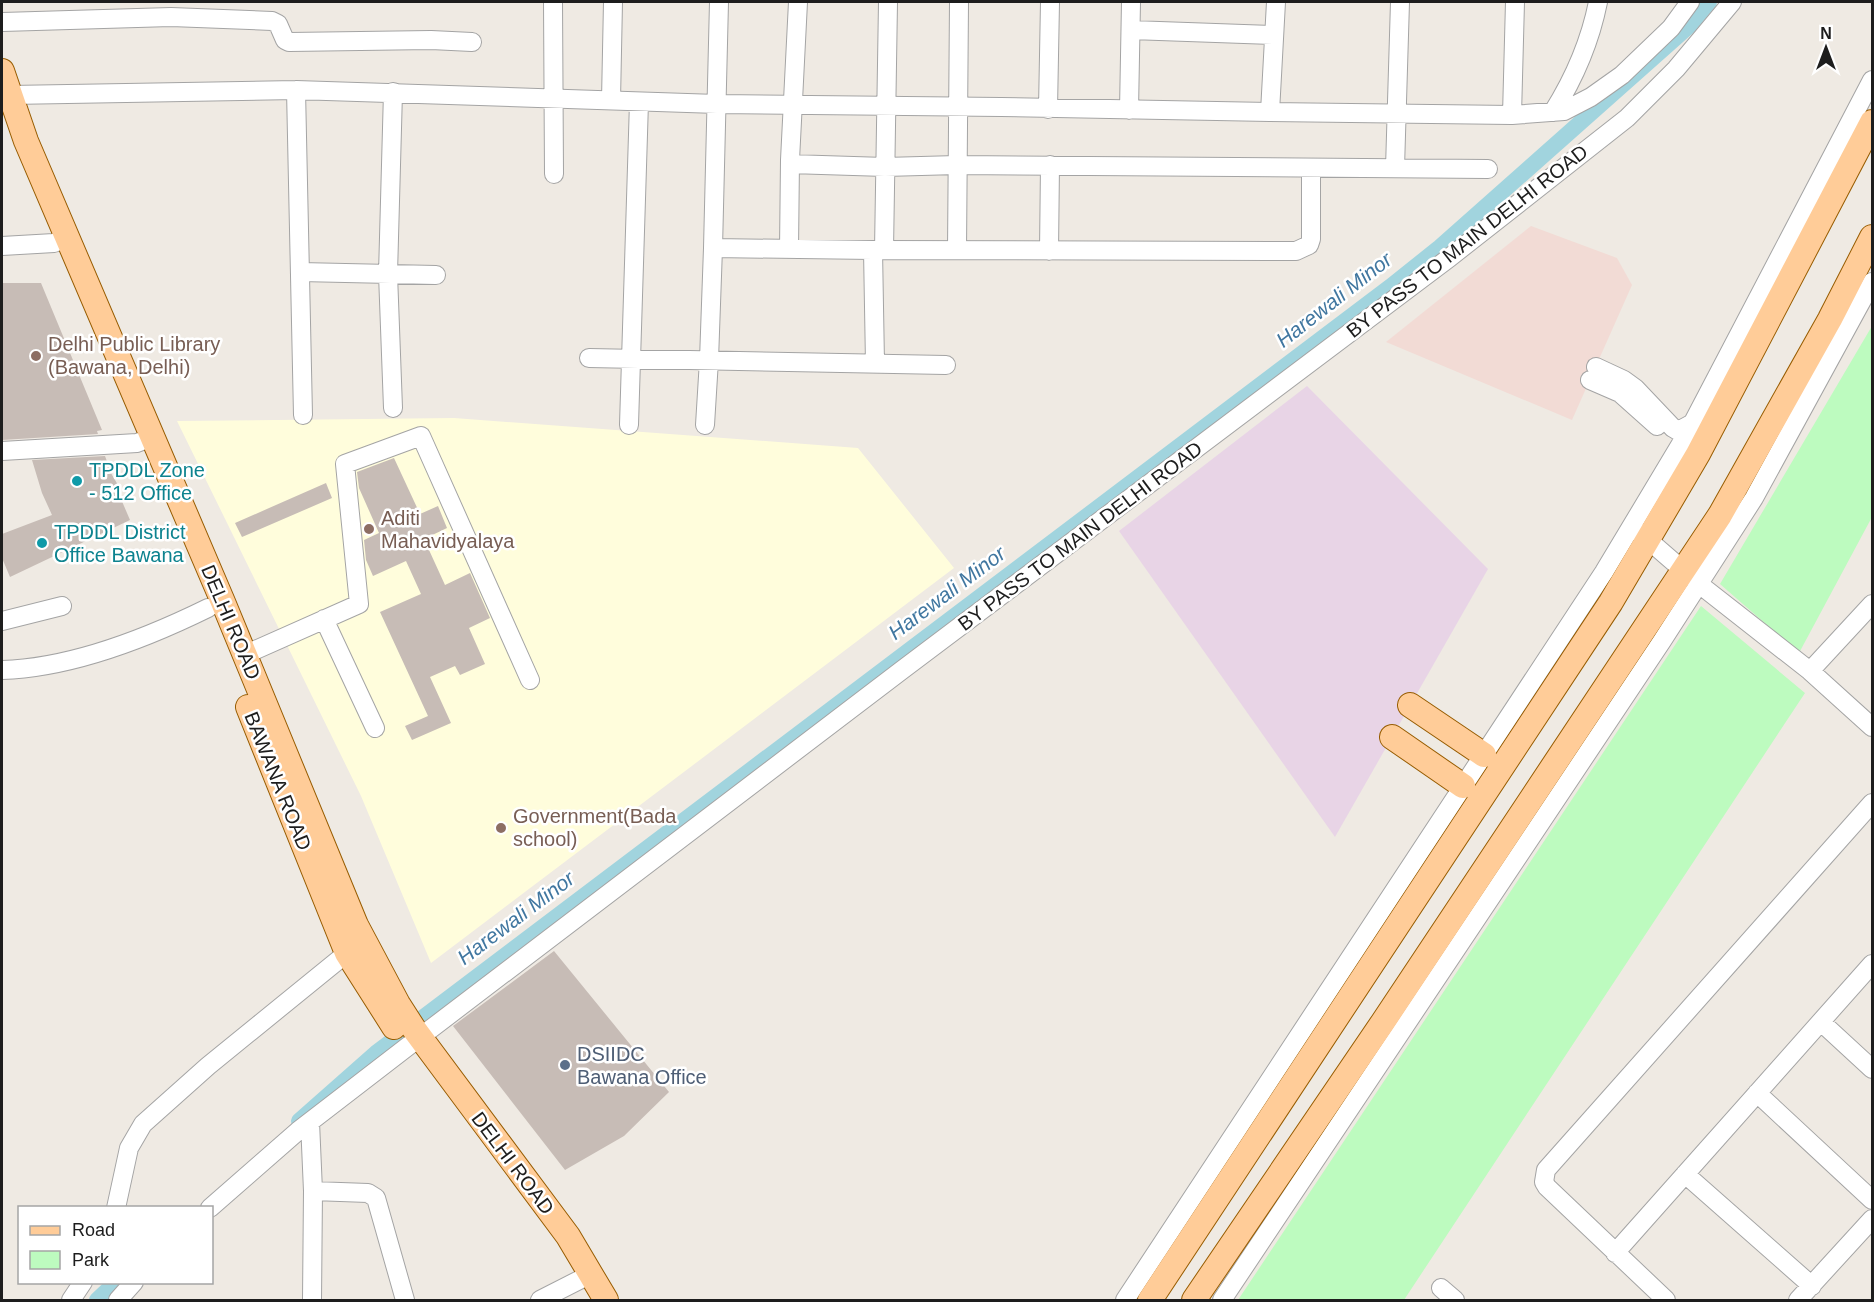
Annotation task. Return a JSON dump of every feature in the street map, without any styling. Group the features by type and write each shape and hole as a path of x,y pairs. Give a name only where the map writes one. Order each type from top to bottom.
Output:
{"main road":[{"path":"2,71 4,101"},
{"name":"BAWANA ROAD","path":"4,101 19,159 61,240 144,440 208,608 347,953 368,969 411,1038"},
{"path":"1150,1300 1605,612 1640,533 1698,454 1872,122"},
{"path":"1194,1300 1389,1012 1691,577 1720,515 1830,319 1872,237"},
{"name":"DELHI ROAD","path":"144,440 244,655 356,925 368,969"},
{"path":"1410,705 1484,755"},
{"path":"1392,737 1463,786"},
{"name":"DELHI ROAD","path":"411,1038 534,1204 568,1236 586,1286 606,1300"}],"street":[{"path":"553,2 554,174"},
{"path":"611,100 613,2"},
{"path":"705,426 713,248 719,2"},
{"path":"789,249 790,164 798,2"},
{"path":"875,363 885,167 888,2"},
{"path":"957,250 959,2"},
{"path":"1048,109 1050,2"},
{"path":"1130,110 1131,2"},
{"path":"1270,112 1276,2"},
{"path":"1395,168 1400,2"},
{"path":"1512,115 1515,2"},
{"path":"1553,112 1580,64 1593,27 1598,2"},
{"path":"4,101 296,90 717,105 958,106 1512,115 1564,111 1591,97 1622,75 1671,28 1690,2"},
{"name":"BY PASS TO MAIN DELHI ROAD","path":"212,1206 241,1179 411,1038 1449,258 1627,118 1676,69 1732,2"},
{"path":"2,22 171,17 272,21 278,24 284,38 289,42 431,40 472,42"},
{"path":"1131,30 1274,35"},
{"path":"1125,1300 1604,572 1640,533 1675,453 1822,179 1872,80"},
{"path":"296,90 303,415"},
{"path":"393,92 388,274 393,408"},
{"path":"628,426 639,102"},
{"path":"790,164 885,167 1050,165 1488,169"},
{"path":"1049,251 1050,165"},
{"path":"713,248 1296,251 1309,245 1311,238 1311,168"},
{"path":"2,246 61,240"},
{"path":"300,272 436,275"},
{"path":"1222,1300 1691,577 1754,498 1872,282"},
{"path":"588,358 946,365"},
{"path":"1675,453 1670,437 1620,393 1593,374 1624,380 1678,431 1691,424"},
{"path":"244,655 359,604 345,464 421,436 530,680"},
{"path":"2,451 144,440"},
{"path":"1640,533 1691,577 1810,671 1872,727"},
{"path":"1810,671 1872,604"},
{"path":"2,621 62,606"},
{"path":"2,670 50,665 71,660 170,627 208,608"},
{"path":"324,619 375,728"},
{"path":"1666,1300 1547,1187 1544,1182 1546,1170 1872,803"},
{"path":"116,1206 129,1148 143,1124 208,1066 347,953"},
{"path":"1615,1253 1872,964"},
{"path":"1821,1022 1872,1069"},
{"path":"1757,1093 1872,1200"},
{"path":"310,1122 313,1191 312,1300"},
{"path":"1685,1174 1812,1286"},
{"path":"313,1191 368,1193 376,1198 405,1300"},
{"path":"1798,1300 1872,1219"},
{"path":"71,1300 82,1284"},
{"path":"118,1300 132,1284"},
{"path":"540,1300 586,1286"},
{"path":"1441,1288 1455,1300"}],"shaded area":[{"path":"1531,226 1617,258 1632,285 1572,420 1386,342"},
{"path":"1307,386 1488,569 1335,837 1119,531"},
{"path":"454,418 858,448 954,568 431,963 361,796 177,421"}],"green space":[{"path":"1872,326 1872,517 1799,653 1720,584"},
{"path":"1701,606 1805,693 1404,1300 1238,1300"}],"building":[{"name":"Delhi Public Library (Bawana, Delhi)","path":"2,283 41,283 102,430 97,431 98,434 2,440"},
{"path":"105,456 121,490 118,492 130,520 10,577 2,558 2,534 52,515 42,493 32,460"},
{"path":"394,458 420,514 438,506 447,528 424,539 445,585 470,573 490,618 469,628 485,664 460,675 455,666 430,677 451,723 412,740 405,726 428,716 380,612 421,594 406,561 373,576 366,560 364,540 379,533 359,488 357,472"},
{"path":"326,483 332,498 242,537 235,523"},
{"name":"DSIIDC Bawana Office","path":"554,951 669,1092 624,1136 565,1170 453,1026"}],"waterway":[{"name":"Harewali Minor","path":"299,1121 376,1053 1390,287 1440,247 1689,26 1709,2"},
{"name":"Harewali Minor","path":"97,1300 114,1284"}],"place":[{"name":"Delhi Public Library (Bawana, Delhi)","path":"36,356"},
{"name":"TPDDL Zone - 512 Office","path":"77,481"},
{"name":"Aditi Mahavidyalaya","path":"369,529"},
{"name":"TPDDL District Office Bawana","path":"42,543"},
{"name":"Government(Bada school)","path":"501,828"},
{"name":"DSIIDC Bawana Office","path":"565,1065"}]}
